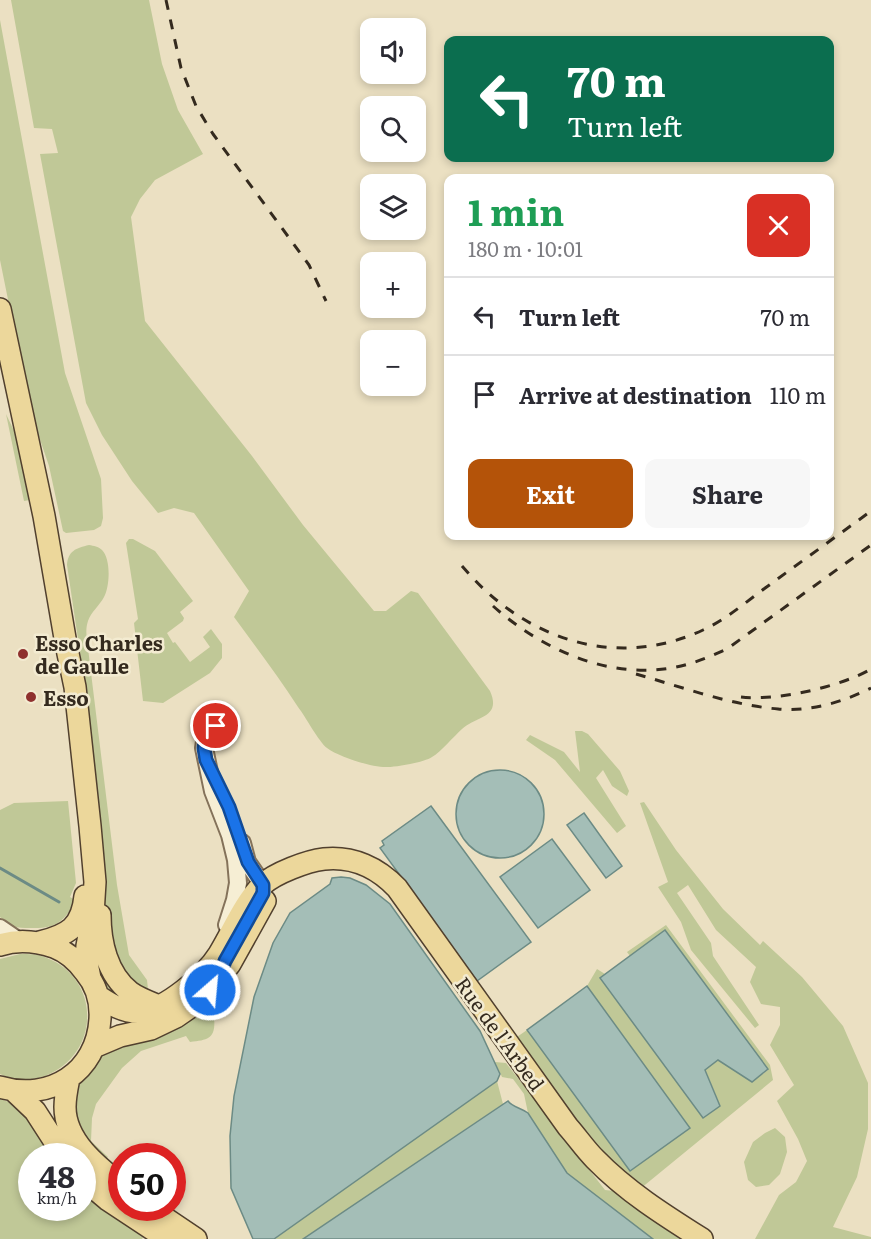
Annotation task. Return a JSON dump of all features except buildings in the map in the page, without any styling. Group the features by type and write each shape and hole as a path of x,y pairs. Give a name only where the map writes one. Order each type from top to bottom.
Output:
{"main road":[{"path":"0,309 44,516 75,687 95,882 86,958 100,1013 99,1030 94,1047 83,1064 69,1078 52,1087 33,1092 7,1089"},
{"path":"9,943 40,942 58,938 70,930 79,917 84,901 86,883 66,688 66,644"},
{"path":"90,826 99,854 101,939 106,959 118,980 130,992 159,1006"},
{"name":"Rue de l'Arbed","path":"94,1047 120,1036 152,1029 176,1017 202,999 217,956 248,902 275,875 318,860 343,859 368,866 389,879 397,888 568,1127 594,1159 634,1194 702,1239"},
{"name":"Rue de l'Arbed","path":"40,942 60,949 77,962 94,987 109,1003 126,1011 140,1012 159,1006 230,964 270,894 294,868"},
{"path":"69,1078 65,1107 69,1128 87,1156 108,1175"},
{"path":"7,1089 35,1111 56,1143"},
{"path":"96,1190 167,1239"},
{"path":"169,1221 196,1239"}],"street":[{"path":"211,976 230,921 238,883 237,860 213,790 204,748 206,735 216,726"},
{"path":"206,760 229,807 248,862 263,885"},
{"path":"0,928 9,943"}],"green space":[{"path":"11,0 149,0 162,64 178,110 203,154 155,180 140,199 131,217 145,321 252,456 303,525 374,611 386,611 411,591 418,593 490,691 493,706 490,711 462,729 432,757 411,764 382,767 365,764 327,748 234,617 249,591 194,513 174,508 158,513 132,481 102,435 86,403 40,154 58,153 52,129 34,128"},
{"path":"0,20 65,373 101,479 103,518 101,526 94,530 66,533 63,531 49,466 31,413 0,260"},
{"path":"6,414 16,435 30,500 24,501"},
{"path":"129,539 155,551 193,601 180,612 184,618 183,621 167,633 173,643 175,642 190,662 210,647 203,637 211,629 222,644 222,658 210,673 163,703 143,701 134,623 138,619 126,543"},
{"path":"89,545 102,550 108,566 106,592 89,618 86,635 117,885 129,955 147,980 148,989 143,999 116,997 95,970 99,854 98,796 67,565 73,551"},
{"path":"575,731 588,734 620,771 629,791 627,796 612,786 603,770 596,778 626,826 617,833 555,760 526,740 530,735 564,752 580,772"},
{"path":"68,801 76,883 70,897 75,900 63,919 52,926 25,928 11,925 0,917 0,810 14,803"},
{"path":"644,802 676,850 723,909 760,945 763,941 802,977 843,1026 868,1083 868,1129 857,1177 833,1227 871,1237 871,1239 755,1239 779,1195 796,1182 807,1161 777,1101 794,1085 770,1045 780,1025 780,1007 761,1004 750,982 756,967 716,930 688,885 677,893 711,943 713,956 759,1025 755,1028 691,950 681,922 658,887 668,882 640,803"},
{"path":"666,925 770,1065 773,1080 640,1189 600,1154 514,1039 527,1030 630,1171 690,1128 587,986 597,969 605,974 600,978 703,1118 720,1105 705,1069 718,1060 752,1082 768,1070 666,931 630,956 627,952"},
{"path":"20,954 44,957 65,969 78,983 85,999 87,1017 84,1035 76,1052 63,1066 34,1079 17,1079 0,1074 0,959"},
{"path":"203,1009 214,1016 213,1033 207,1039 190,1042 186,1036 141,1051 122,1068 96,1104 92,1118 91,1141 93,1143 87,1143 75,1116 75,1097 78,1087 103,1051"},
{"path":"495,1062 506,1063 605,1190 614,1191 682,1239 653,1239 567,1173 528,1113 524,1094 513,1079 502,1077"},
{"path":"497,1081 503,1104 303,1239 274,1239"},
{"path":"0,1099 21,1106 47,1143 18,1143 18,1221 96,1221 96,1195 108,1204 108,1221 131,1221 146,1232 142,1239 0,1239"},
{"path":"775,1128 785,1137 787,1152 780,1174 769,1185 756,1187 748,1180 744,1162 753,1142"},
{"path":"96,1146 108,1157 104,1161 96,1153"}],"water":[{"path":"500,770 517,774 531,783 540,797 544,814 540,831 531,845 517,854 500,858 483,854 469,845 460,831 456,814 460,797 469,783 483,774"},
{"path":"431,806 531,942 477,981 380,848 384,845 382,841"},
{"path":"584,813 622,866 606,878 567,825"},
{"path":"552,839 590,890 538,928 500,877"},
{"path":"341,877 366,885 390,904 480,1031 500,1074 497,1081 274,1239 253,1239 231,1188 230,1136 234,1096 254,997 273,943 290,913 330,884 332,878"},
{"path":"665,930 768,1069 752,1082 718,1060 705,1070 720,1106 703,1118 600,978"},
{"path":"587,986 690,1128 630,1171 527,1030"},
{"path":"508,1101 528,1113 567,1173 653,1239 303,1239"}],"waterway":[{"path":"0,868 59,902"}],"railway":[{"path":"166,0 181,68 196,106 213,134 309,265 326,301"},
{"path":"834,538 871,511"},
{"path":"462,566 487,592 511,611 536,626 590,645 618,648 646,647 675,641 720,621 832,540"},
{"path":"493,606 532,635 575,657 622,669 671,668 693,663 727,649 871,545"},
{"path":"741,697 790,695 843,682 871,669"},
{"path":"636,674 724,700 790,710 826,705 871,688"}],"place":[{"name":"Esso Charles de Gaulle","path":"23,654"},
{"name":"Esso","path":"31,697"}],"route":[{"path":"210,990 218,980 225,961 263,893 263,885 248,862 229,807 206,760 204,748 206,735 216,726"}]}
